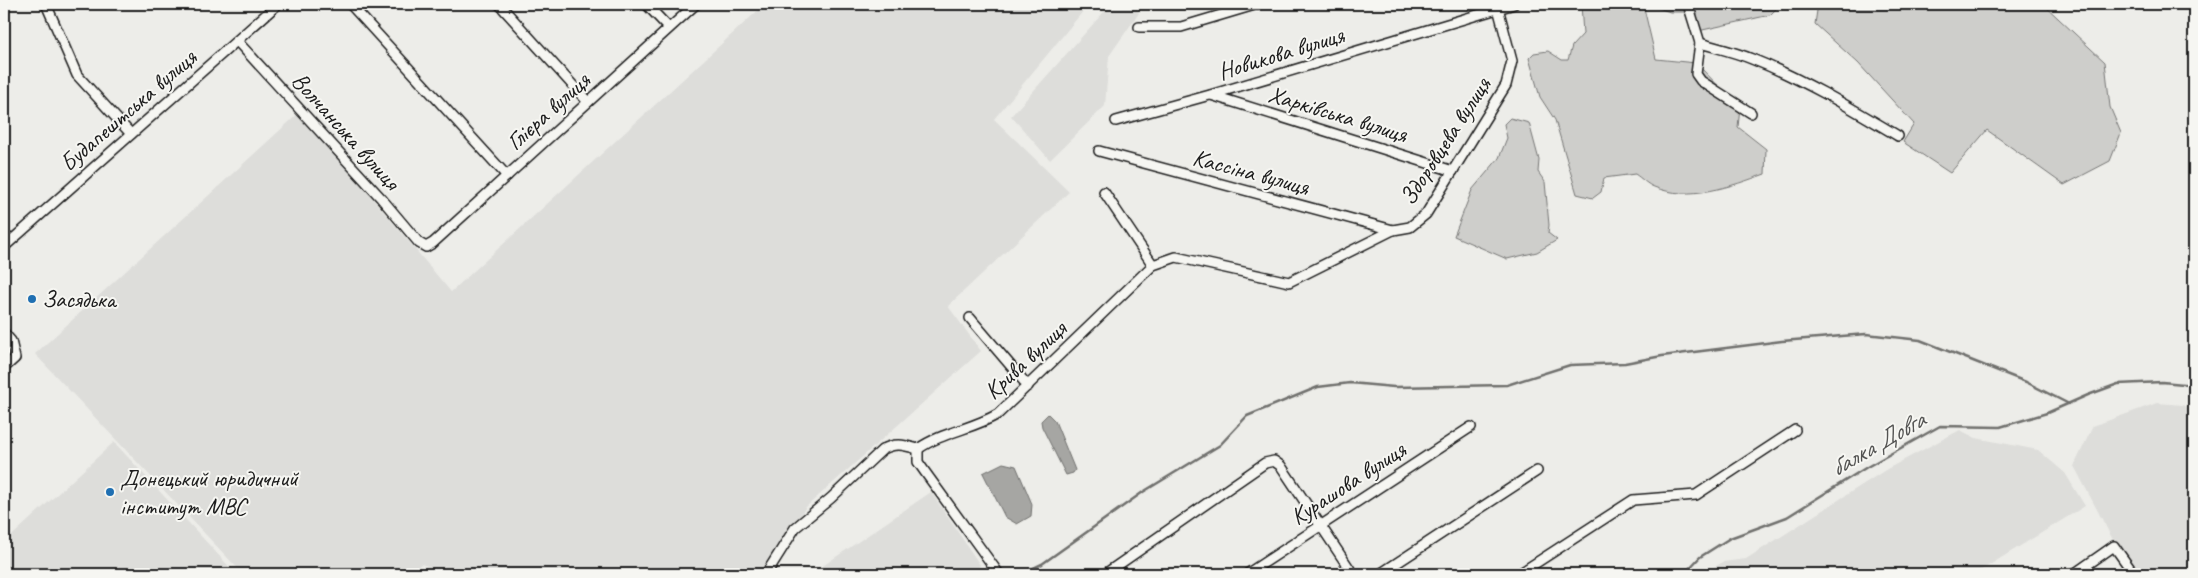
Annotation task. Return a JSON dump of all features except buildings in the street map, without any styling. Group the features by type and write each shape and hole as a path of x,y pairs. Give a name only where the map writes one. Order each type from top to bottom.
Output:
{"street":[{"path":"46,4 77,74 131,134"},
{"name":"Будапештська вулиця","path":"4,247 278,4"},
{"path":"350,4 506,176"},
{"path":"499,4 588,102"},
{"path":"646,4 669,28"},
{"name":"Глієра вулиця","path":"426,247 433,243 696,4"},
{"path":"1139,27 1181,27 1258,4"},
{"name":"Новикова вулиця","path":"1116,121 1210,95 1498,6 1514,4"},
{"path":"1688,4 1700,43 1696,74 1701,81 1751,113"},
{"name":"Здоровцева вулиця","path":"1289,282 1393,230 1410,227 1426,214 1506,85 1512,61 1498,6"},
{"name":"Волчанська вулиця","path":"237,41 419,242 426,247"},
{"path":"1700,43 1750,58 1782,72 1835,99 1898,136"},
{"name":"Харківська вулиця","path":"1210,95 1453,170"},
{"name":"Кассіна вулиця","path":"1099,152 1393,230"},
{"path":"1104,192 1153,266"},
{"name":"Крива вулиця","path":"918,449 930,441 974,426 993,417 1153,266 1176,257 1289,282"},
{"path":"970,318 1028,386"},
{"path":"4,333 10,341 15,358 4,368"},
{"name":"Курашова вулиця","path":"1247,574 1471,427"},
{"path":"1519,574 1632,500 1696,495 1795,430"},
{"path":"766,574 795,528 831,498 882,450 891,445 901,444 918,449 918,462 999,574"},
{"path":"1105,574 1265,463 1274,461 1281,466 1353,574"},
{"path":"1380,574 1537,471"},
{"path":"2074,574 2114,546 2134,574"}],"shaded area":[{"path":"765,4 1089,4 994,119 1069,192 948,306 981,351 806,507 760,574 450,574 421,564 409,574 243,574 35,354 300,112 451,292"},
{"path":"1111,4 1134,4 1139,13 1109,56 1105,106 1050,160 1011,116"},
{"path":"1581,4 1643,4 1656,59 1696,63 1740,108 1738,127 1766,149 1765,174 1710,191 1681,193 1654,187 1635,174 1604,178 1601,192 1593,198 1577,194 1555,120 1540,97 1529,58 1534,53 1548,51 1562,60 1568,60 1572,46 1583,34"},
{"path":"1647,4 1781,4 1770,15 1698,31 1690,12 1670,12"},
{"path":"1818,4 2043,4 2105,62 2110,107 2121,133 2110,161 2064,185 1987,130 1950,173 1903,142 1914,124 1858,63 1815,24"},
{"path":"1510,118 1529,123 1539,160 1538,172 1545,182 1548,233 1557,240 1537,252 1507,259 1454,236 1472,190 1499,158 1507,138 1504,124"},
{"path":"2157,403 2183,405 2194,410 2194,574 2136,574 2112,538 2074,466 2093,426"},
{"path":"1048,414 1055,421 1075,470 1073,473 1066,475 1042,427 1041,421"},
{"path":"1960,430 1976,438 2038,450 2065,473 2085,506 1975,574 1704,573 1723,562 1746,559 1887,469"},
{"name":"Донецький юридичний інститут МВС","path":"114,442 236,574 4,574 4,543"},
{"path":"1003,463 1016,466 1032,504 1031,516 1017,524 1005,517 983,473"},
{"path":"931,492 980,565 975,574 811,574"}],"waterway":[{"path":"1021,574 1042,564 1143,492 1220,445 1247,416 1318,387 1350,383 1394,387 1507,385 1570,365 1625,363 1662,356 1782,341 1866,334 1920,340 2026,382 2069,404"},
{"name":"балка Довга","path":"1684,574 1700,557 1730,538 1787,517 1867,467 1940,426 2000,427 2047,413 2118,384 2162,382 2194,385"}],"place":[{"name":"Засядька","path":"32,299"},
{"name":"Донецький юридичний інститут МВС","path":"110,492"}]}
